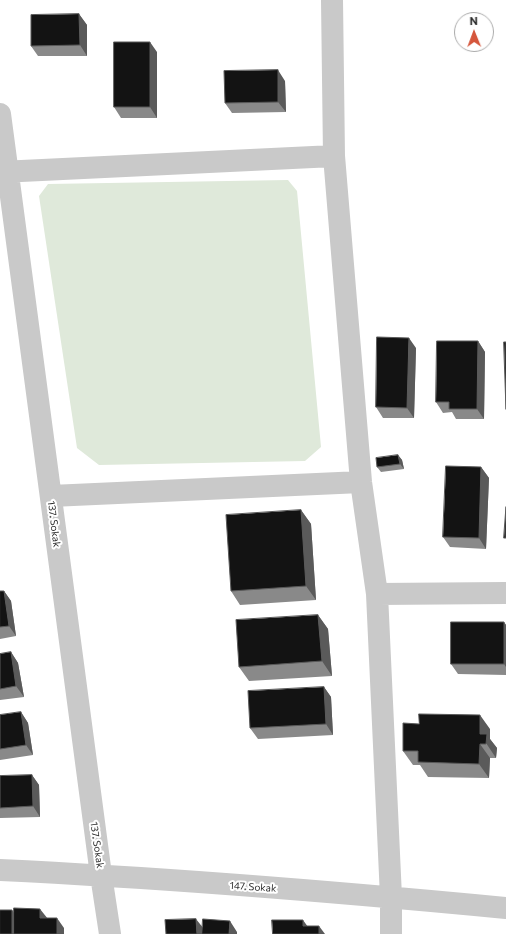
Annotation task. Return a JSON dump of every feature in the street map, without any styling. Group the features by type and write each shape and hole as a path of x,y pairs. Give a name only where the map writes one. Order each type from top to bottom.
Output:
{"street":[{"path":"332,0 334,156 361,482 377,594 391,897 391,934"},
{"name":"137. Sokak","path":"0,114 4,172 51,496 110,934"},
{"path":"4,172 334,156"},
{"path":"51,496 361,482"},
{"path":"377,594 506,594"},
{"name":"147. Sokak","path":"0,870 101,875 391,897 506,908"}],"green space":[{"path":"288,180 297,191 321,447 305,461 99,465 77,448 39,196 48,184"}],"building":[{"path":"79,14 80,45 31,46 31,15"},
{"path":"114,42 150,42 150,107 114,107"},
{"path":"278,70 278,102 225,103 224,71"},
{"path":"377,337 409,338 407,408 376,407"},
{"path":"437,341 478,341 477,409 449,409 449,402 436,402"},
{"path":"504,342 506,342 506,409"},
{"path":"398,455 400,464 377,467 376,458"},
{"path":"446,466 481,467 479,538 443,537"},
{"path":"506,507 506,538 504,538"},
{"path":"301,510 306,586 231,591 226,515"},
{"path":"0,591 4,591 9,626 0,627"},
{"path":"318,615 322,661 239,667 236,620"},
{"path":"451,622 504,622 504,664 451,664"},
{"path":"11,652 16,686 0,689 0,654"},
{"path":"324,687 326,724 250,728 248,691"},
{"path":"21,712 26,745 0,749 0,715"},
{"path":"419,714 480,715 480,734 487,734 486,744 480,744 479,764 418,762 418,751 403,751 403,723 419,724"},
{"path":"32,775 33,806 0,808 0,776"},
{"path":"14,908 40,909 40,918 57,918 57,934 14,934"},
{"path":"0,910 12,910 12,934 0,934"},
{"path":"196,919 197,934 166,934 165,920"},
{"path":"203,919 230,921 229,934 202,934"},
{"path":"272,920 303,920 303,926 319,926 319,934 273,934"}]}
